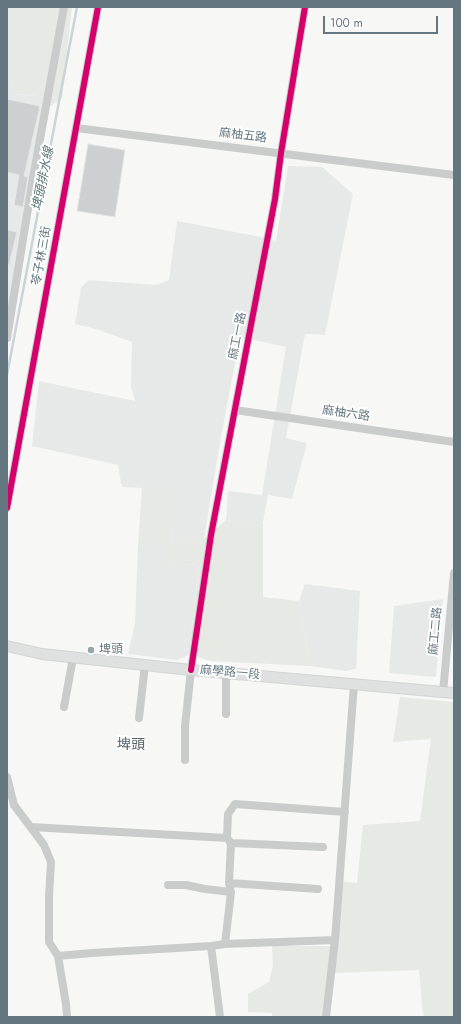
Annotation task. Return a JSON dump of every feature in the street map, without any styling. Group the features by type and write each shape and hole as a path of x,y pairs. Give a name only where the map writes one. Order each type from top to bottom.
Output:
{"main road":[{"name":"麻學路一段","path":"7,646 42,654 73,658 454,693"}],"street":[{"path":"7,338 33,178 64,7"},
{"name":"苓子林三街","path":"7,508 98,7"},
{"name":"麻工一路","path":"185,760 185,726 191,670 211,535 275,199 305,7"},
{"name":"麻柚五路","path":"76,128 454,175"},
{"name":"麻柚六路","path":"235,410 454,442"},
{"name":"麻工二路","path":"443,692 454,573"},
{"path":"64,707 73,658"},
{"path":"140,718 145,665"},
{"path":"226,673 226,714"},
{"path":"326,1017 335,940 354,684"},
{"path":"7,777 14,805 44,845 51,862 48,928 49,942 58,956 67,1017"},
{"path":"225,944 231,892 229,883 228,814 235,804 345,812"},
{"path":"31,827 323,847"},
{"path":"229,883 318,889"},
{"path":"168,885 186,884 205,889 231,892"},
{"path":"58,956 225,944 335,940"},
{"path":"211,946 220,1017"}],"shaded area":[{"path":"7,7 72,7 62,98 14,94 11,81 7,78"},
{"path":"7,78 11,81 14,94 62,98 48,108 7,331"},
{"path":"288,166 322,167 353,194 325,335 305,334 286,438 307,443 292,499 268,495 263,521 259,526 226,520 228,491 262,495 286,347 240,337 204,539 172,542 175,488 122,487 118,465 32,446 39,381 135,401 131,387 132,342 96,329 75,324 81,287 89,280 156,285 169,280 177,221 276,241"},
{"path":"142,488 176,488 172,542 204,539 226,520 259,526 263,521 263,597 299,601 310,666 211,661 189,655 199,565 165,563 162,544 138,545"},
{"path":"162,543 166,563 199,565 189,655 177,660 128,654 135,623 138,545"},
{"path":"305,584 360,591 356,669 346,671 310,666 299,601"},
{"path":"443,599 436,677 389,673 394,606"},
{"path":"400,697 454,702 454,1017 426,1017 423,1015 419,970 330,973 329,1017 272,1017 272,1013 248,1012 248,994 269,982 273,966 272,946 332,946 339,881 357,883 363,825 420,821 431,739 393,742"}],"building":[{"path":"7,99 40,106 24,176 28,177 23,207 14,205 19,175 7,172"},
{"path":"88,144 125,150 115,217 77,211"},
{"path":"7,230 17,232 9,265 7,264"}],"waterway":[{"name":"埤頭排水線","path":"7,375 77,7"}],"cycle path":[{"path":"7,508 98,7"},
{"path":"191,670 211,535 275,199 305,7"}],"place":[{"name":"埤頭","path":"91,650"}],"district":[{"name":"埤頭","path":"131,746"}]}
